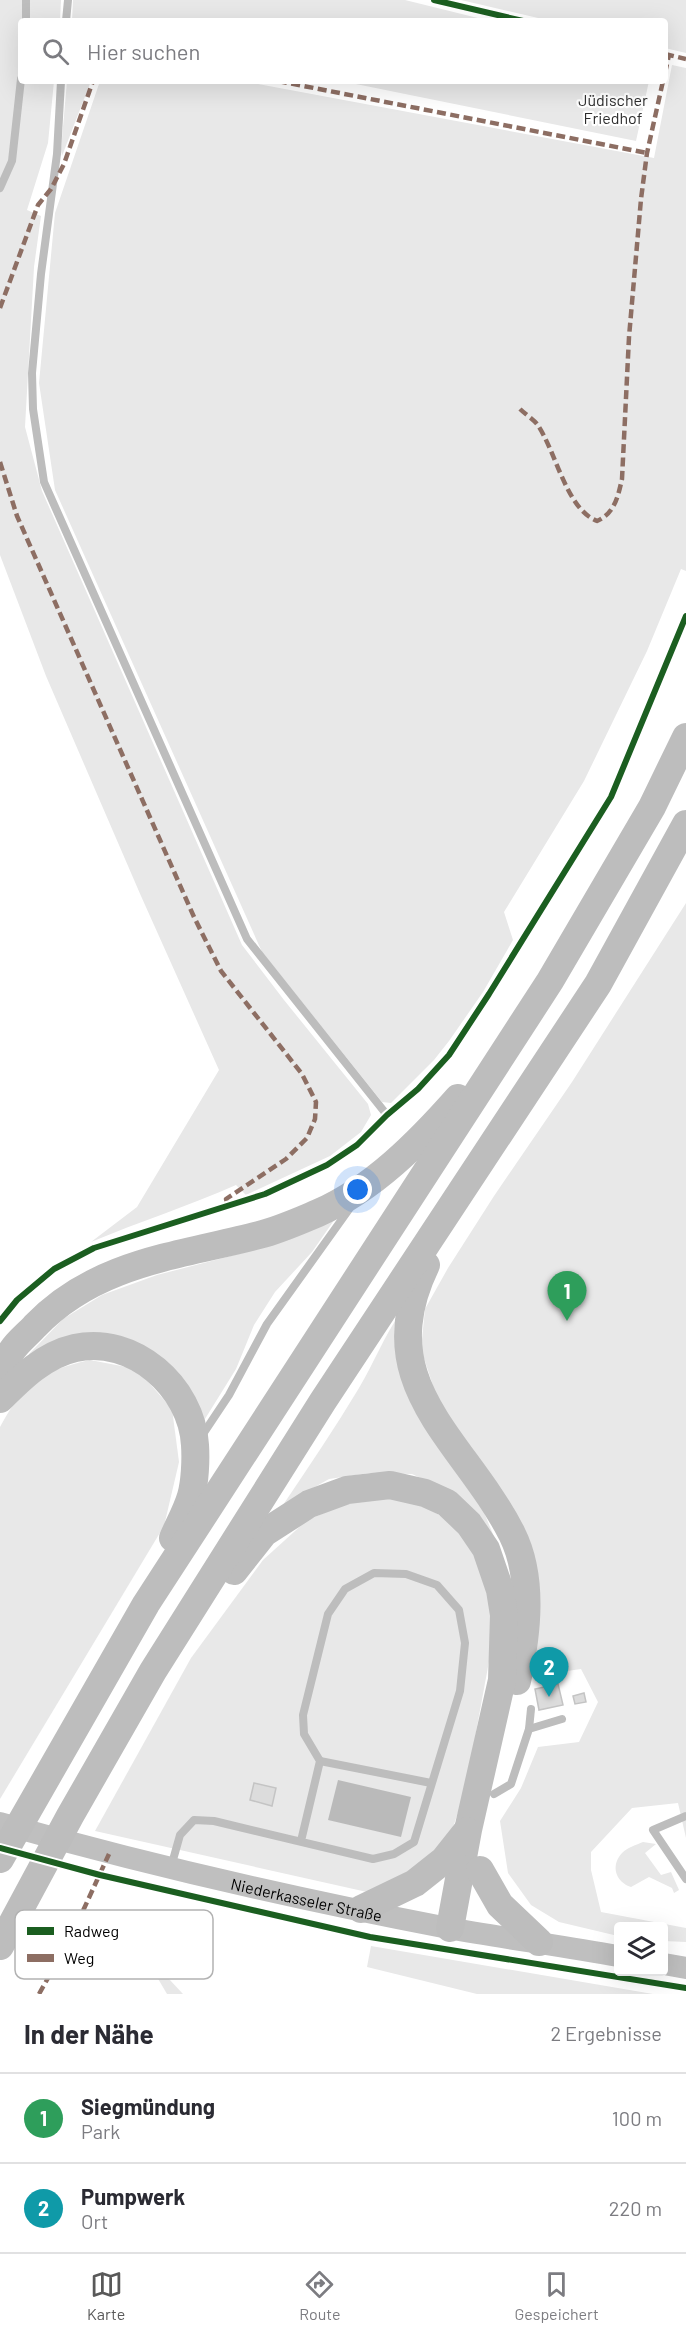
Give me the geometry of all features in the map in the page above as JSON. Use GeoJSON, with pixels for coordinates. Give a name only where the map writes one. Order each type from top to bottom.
{"type":"FeatureCollection","features":[{"type":"Feature","properties":{"kind":"highway"},"geometry":{"type":"LineString","coordinates":[[0,1859],[146,1604],[550,981],[652,807],[686,737]]}},
{"type":"Feature","properties":{"kind":"highway"},"geometry":{"type":"LineString","coordinates":[[19,1910],[153,1671],[323,1401],[598,984],[686,824]]}},
{"type":"Feature","properties":{"kind":"highway"},"geometry":{"type":"LineString","coordinates":[[0,1377],[12,1350],[52,1308],[97,1279],[136,1264],[262,1235],[320,1212],[348,1197],[432,1127],[465,1090],[550,981]]}},
{"type":"Feature","properties":{"kind":"highway"},"geometry":{"type":"LineString","coordinates":[[459,1929],[480,1870],[520,1668],[527,1620],[524,1568],[512,1534],[474,1474],[431,1415],[417,1384],[410,1361],[408,1321],[415,1288],[465,1185]]}},
{"type":"Feature","properties":{"kind":"highway"},"geometry":{"type":"LineString","coordinates":[[0,1399],[27,1372],[53,1356],[75,1348],[95,1346],[118,1348],[169,1380],[190,1418],[195,1445],[191,1495],[146,1604]]}},
{"type":"Feature","properties":{"kind":"highway"},"geometry":{"type":"LineString","coordinates":[[153,1671],[264,1533],[309,1504],[347,1490],[390,1485],[425,1493],[447,1503],[469,1524],[486,1549],[500,1590],[504,1616],[502,1680],[468,1830],[459,1929]]}},
{"type":"Feature","properties":{"kind":"highway"},"geometry":{"type":"LineString","coordinates":[[361,1909],[415,1883],[444,1860],[468,1830]]}},
{"type":"Feature","properties":{"kind":"highway"},"geometry":{"type":"LineString","coordinates":[[480,1870],[500,1905],[539,1942]]}},
{"type":"Feature","properties":{"kind":"highway"},"geometry":{"type":"LineString","coordinates":[[0,1946],[15,1917]]}},
{"type":"Feature","properties":{"kind":"main road","name":"Niederkasseler Straße"},"geometry":{"type":"LineString","coordinates":[[0,1823],[109,1854],[170,1868],[459,1929],[614,1955]]}},
{"type":"Feature","properties":{"kind":"main road"},"geometry":{"type":"LineString","coordinates":[[668,1965],[686,1968]]}},
{"type":"Feature","properties":{"kind":"lane"},"geometry":{"type":"LineString","coordinates":[[26,0],[26,18]]}},
{"type":"Feature","properties":{"kind":"lane"},"geometry":{"type":"LineString","coordinates":[[66,18],[68,0]]}},
{"type":"Feature","properties":{"kind":"lane"},"geometry":{"type":"LineString","coordinates":[[0,188],[12,161],[20,84]]}},
{"type":"Feature","properties":{"kind":"lane"},"geometry":{"type":"LineString","coordinates":[[61,84],[57,154],[40,274],[32,373],[33,409],[44,482],[247,939],[387,1115]]}},
{"type":"Feature","properties":{"kind":"lane"},"geometry":{"type":"LineString","coordinates":[[195,1445],[229,1395],[267,1324],[368,1182]]}},
{"type":"Feature","properties":{"kind":"lane"},"geometry":{"type":"LineString","coordinates":[[170,1868],[180,1835],[194,1820],[214,1821],[373,1859],[394,1854],[414,1842],[460,1691],[465,1643],[459,1610],[437,1585],[406,1574],[374,1573],[345,1589],[328,1614],[303,1715],[304,1734],[320,1761],[301,1841]]}},
{"type":"Feature","properties":{"kind":"lane"},"geometry":{"type":"LineString","coordinates":[[494,1794],[511,1784],[529,1729],[531,1709]]}},
{"type":"Feature","properties":{"kind":"lane"},"geometry":{"type":"LineString","coordinates":[[529,1729],[562,1719]]}},
{"type":"Feature","properties":{"kind":"lane"},"geometry":{"type":"LineString","coordinates":[[320,1761],[431,1783]]}},
{"type":"Feature","properties":{"kind":"lane"},"geometry":{"type":"LineString","coordinates":[[686,1816],[653,1830],[686,1879]]}},
{"type":"Feature","properties":{"kind":"green space"},"geometry":{"type":"Polygon","coordinates":[[[0,0],[61,0],[60,18],[18,18],[18,84],[54,84],[48,143],[27,210],[41,216],[34,267],[25,427],[42,491],[242,945],[368,1104],[371,1115],[361,1132],[330,1156],[246,1195],[236,1185],[91,1242],[137,1207],[219,1070],[46,676],[0,555],[0,0]]]}},
{"type":"Feature","properties":{"kind":"green space"},"geometry":{"type":"Polygon","coordinates":[[[73,0],[405,0],[478,18],[72,18],[73,0]]]}},
{"type":"Feature","properties":{"kind":"green space"},"geometry":{"type":"Polygon","coordinates":[[[461,0],[686,0],[686,53],[668,49],[668,18],[538,18],[461,0]]]}},
{"type":"Feature","properties":{"kind":"green space"},"geometry":{"type":"Polygon","coordinates":[[[672,65],[686,68],[686,571],[681,569],[647,651],[584,781],[504,912],[513,940],[483,992],[434,1060],[391,1103],[382,1102],[262,952],[55,490],[39,383],[55,213],[99,84],[258,84],[654,158],[672,65]]]}},
{"type":"Feature","properties":{"kind":"green space"},"geometry":{"type":"Polygon","coordinates":[[[67,84],[90,84],[62,156],[67,84]]]}},
{"type":"Feature","properties":{"kind":"green space","name":"Jüdischer Friedhof"},"geometry":{"type":"Polygon","coordinates":[[[356,84],[648,84],[636,141],[356,84]]]}},
{"type":"Feature","properties":{"kind":"green space"},"geometry":{"type":"Polygon","coordinates":[[[686,903],[686,1838],[678,1803],[632,1808],[591,1852],[591,1870],[601,1912],[654,1922],[614,1922],[614,1935],[559,1922],[531,1905],[508,1873],[500,1821],[521,1788],[538,1747],[579,1742],[598,1702],[581,1669],[525,1677],[533,1588],[435,1392],[421,1349],[425,1309],[448,1268],[572,1082],[686,903]]]}},
{"type":"Feature","properties":{"kind":"green space"},"geometry":{"type":"Polygon","coordinates":[[[337,1216],[312,1252],[275,1292],[254,1325],[236,1369],[200,1427],[147,1354],[32,1356],[29,1354],[63,1319],[102,1295],[157,1275],[266,1247],[337,1216]]]}},
{"type":"Feature","properties":{"kind":"green space"},"geometry":{"type":"Polygon","coordinates":[[[401,1312],[495,1539],[440,1487],[412,1474],[369,1473],[329,1479],[283,1505],[350,1403],[401,1312]]]}},
{"type":"Feature","properties":{"kind":"green space"},"geometry":{"type":"Polygon","coordinates":[[[90,1360],[137,1369],[172,1409],[179,1462],[164,1526],[0,1799],[0,1427],[17,1399],[36,1381],[46,1374],[90,1360]]]}},
{"type":"Feature","properties":{"kind":"green space"},"geometry":{"type":"Polygon","coordinates":[[[379,1495],[427,1507],[451,1523],[468,1540],[495,1605],[492,1645],[465,1792],[449,1839],[431,1860],[367,1892],[95,1831],[191,1658],[263,1560],[306,1521],[342,1505],[379,1495]]]}},
{"type":"Feature","properties":{"kind":"green space"},"geometry":{"type":"Polygon","coordinates":[[[643,1842],[656,1844],[645,1853],[661,1875],[671,1872],[679,1890],[674,1893],[672,1888],[649,1877],[631,1887],[618,1877],[616,1863],[618,1858],[627,1849],[643,1842]]]}},
{"type":"Feature","properties":{"kind":"green space"},"geometry":{"type":"Polygon","coordinates":[[[668,1925],[686,1928],[686,1942],[668,1941],[668,1925]]]}},
{"type":"Feature","properties":{"kind":"green space"},"geometry":{"type":"Polygon","coordinates":[[[371,1946],[653,1994],[477,1994],[367,1967],[371,1946]]]}},
{"type":"Feature","properties":{"kind":"green space"},"geometry":{"type":"Polygon","coordinates":[[[158,1979],[169,1979],[183,1994],[167,1994],[158,1979]]]}},
{"type":"Feature","properties":{"kind":"shaded area"},"geometry":{"type":"Polygon","coordinates":[[[338,1780],[411,1797],[401,1837],[328,1820],[338,1780]]]}},
{"type":"Feature","properties":{"kind":"building"},"geometry":{"type":"Polygon","coordinates":[[[558,1684],[563,1705],[539,1710],[535,1689],[558,1684]]]}},
{"type":"Feature","properties":{"kind":"building"},"geometry":{"type":"Polygon","coordinates":[[[584,1693],[586,1702],[575,1704],[573,1696],[584,1693]]]}},
{"type":"Feature","properties":{"kind":"building"},"geometry":{"type":"Polygon","coordinates":[[[254,1783],[276,1788],[272,1806],[250,1800],[254,1783]]]}},
{"type":"Feature","properties":{"kind":"marked path"},"geometry":{"type":"LineString","coordinates":[[668,55],[686,59]]}},
{"type":"Feature","properties":{"kind":"marked path"},"geometry":{"type":"LineString","coordinates":[[668,60],[669,55]]}},
{"type":"Feature","properties":{"kind":"marked path"},"geometry":{"type":"LineString","coordinates":[[0,308],[38,205],[51,189],[64,164],[92,84]]}},
{"type":"Feature","properties":{"kind":"marked path"},"geometry":{"type":"LineString","coordinates":[[293,84],[647,153]]}},
{"type":"Feature","properties":{"kind":"marked path"},"geometry":{"type":"LineString","coordinates":[[520,409],[537,424],[544,435],[562,478],[577,505],[597,521],[603,518],[615,503],[622,479],[629,337],[641,199],[647,153],[662,84]]}},
{"type":"Feature","properties":{"kind":"marked path"},"geometry":{"type":"LineString","coordinates":[[0,462],[17,516],[194,917],[221,971],[302,1074],[316,1102],[315,1119],[307,1138],[286,1159],[226,1199],[228,1206]]}},
{"type":"Feature","properties":{"kind":"marked path"},"geometry":{"type":"LineString","coordinates":[[83,1910],[109,1854]]}},
{"type":"Feature","properties":{"kind":"marked path"},"geometry":{"type":"LineString","coordinates":[[39,1994],[47,1979]]}},
{"type":"Feature","properties":{"kind":"cycle path"},"geometry":{"type":"LineString","coordinates":[[434,0],[510,18]]}},
{"type":"Feature","properties":{"kind":"cycle path"},"geometry":{"type":"LineString","coordinates":[[0,1321],[17,1300],[54,1269],[94,1248],[265,1194],[327,1165],[357,1145],[387,1115],[418,1089],[449,1055],[611,797],[686,616]]}},
{"type":"Feature","properties":{"kind":"cycle path"},"geometry":{"type":"LineString","coordinates":[[0,1848],[100,1875],[370,1937],[686,1988]]}},
{"type":"Feature","properties":{"kind":"place","name":"Siegmündung"},"geometry":{"type":"Point","coordinates":[567,1321]}},
{"type":"Feature","properties":{"kind":"place","name":"Pumpwerk"},"geometry":{"type":"Point","coordinates":[549,1697]}}]}
